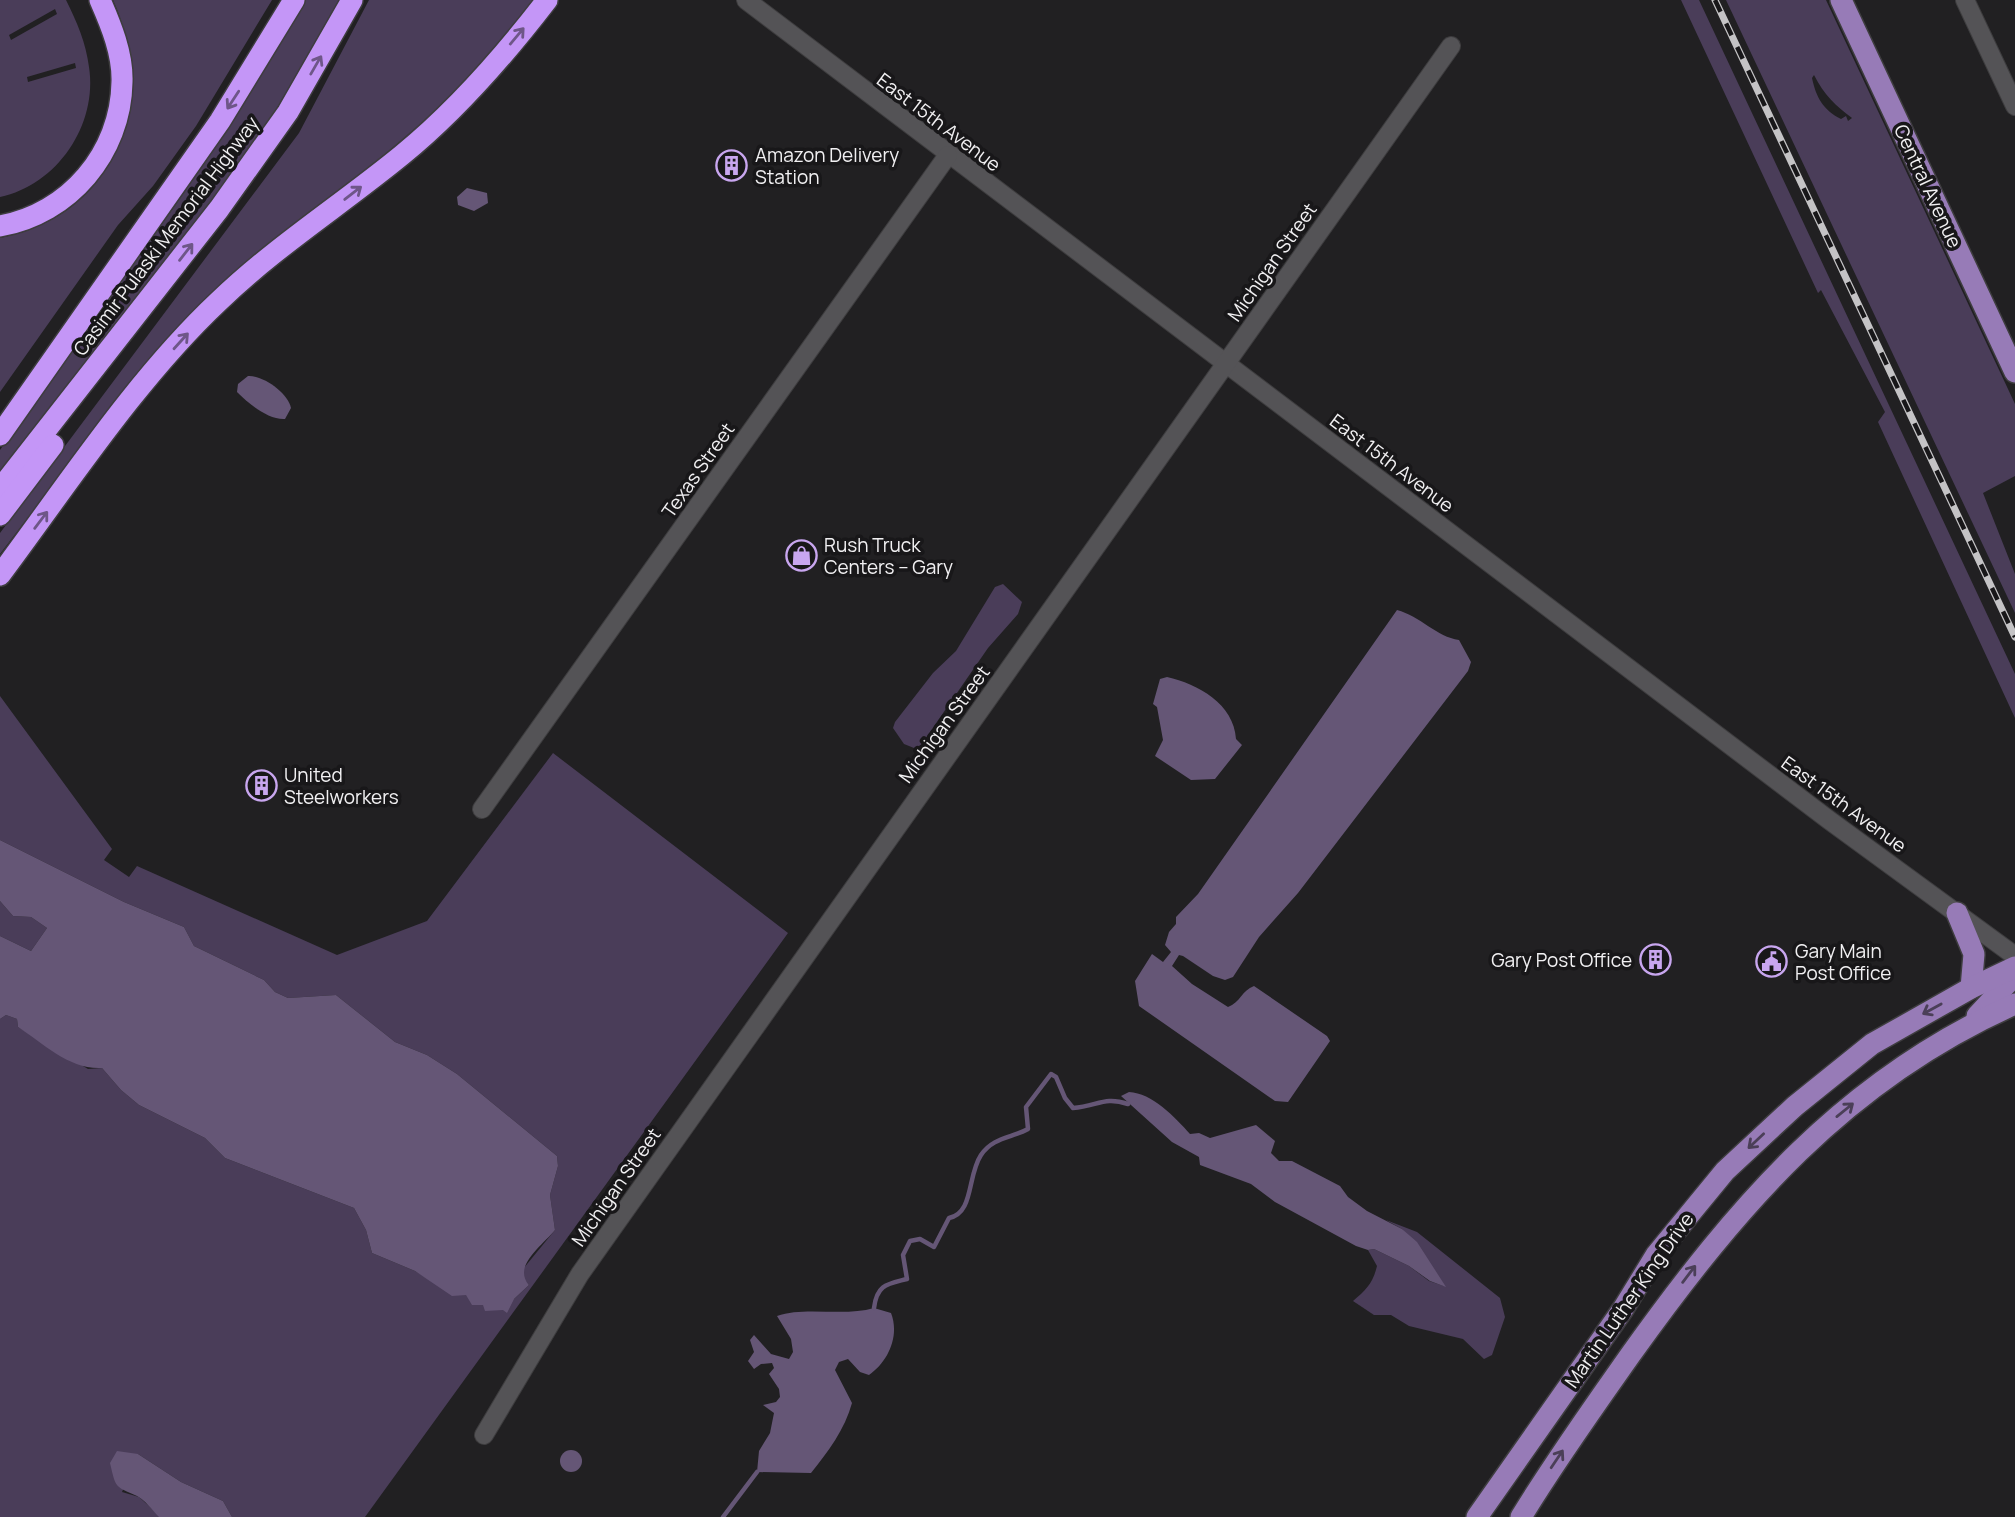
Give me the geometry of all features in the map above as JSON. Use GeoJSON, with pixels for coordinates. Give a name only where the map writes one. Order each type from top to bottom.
{"type":"FeatureCollection","features":[{"type":"Feature","properties":{"kind":"highway"},"geometry":{"type":"LineString","coordinates":[[0,213],[25,206],[65,180],[97,136],[109,80],[94,21],[83,0]]}},
{"type":"Feature","properties":{"kind":"highway"},"geometry":{"type":"LineString","coordinates":[[0,226],[33,217],[77,189],[109,143],[118,114],[122,82],[119,51],[100,0]]}},
{"type":"Feature","properties":{"kind":"highway","name":"Casimir Pulaski Memorial Highway"},"geometry":{"type":"LineString","coordinates":[[0,435],[220,121],[293,0]]}},
{"type":"Feature","properties":{"kind":"highway","name":"Casimir Pulaski Memorial Highway"},"geometry":{"type":"LineString","coordinates":[[0,489],[144,306],[289,112],[352,0]]}},
{"type":"Feature","properties":{"kind":"highway"},"geometry":{"type":"LineString","coordinates":[[0,575],[144,385],[189,331],[258,265],[394,162],[437,123],[491,68],[547,0]]}},
{"type":"Feature","properties":{"kind":"highway"},"geometry":{"type":"LineString","coordinates":[[0,515],[106,373],[144,306]]}},
{"type":"Feature","properties":{"kind":"highway"},"geometry":{"type":"LineString","coordinates":[[0,415],[38,382]]}},
{"type":"Feature","properties":{"kind":"main road","name":"Central Avenue"},"geometry":{"type":"LineString","coordinates":[[1841,0],[2015,372]]}},
{"type":"Feature","properties":{"kind":"main road"},"geometry":{"type":"LineString","coordinates":[[1956,913],[1975,954],[1971,988]]}},
{"type":"Feature","properties":{"kind":"main road","name":"Martin Luther King Drive"},"geometry":{"type":"LineString","coordinates":[[1477,1517],[1623,1309],[1656,1255],[1725,1171],[1844,1064],[1895,1030],[2015,967]]}},
{"type":"Feature","properties":{"kind":"main road"},"geometry":{"type":"LineString","coordinates":[[1951,1038],[1989,1006],[2015,975]]}},
{"type":"Feature","properties":{"kind":"main road","name":"Martin Luther King Drive"},"geometry":{"type":"LineString","coordinates":[[1521,1517],[1556,1461],[1686,1278],[1746,1204],[1784,1164],[1846,1109],[1951,1038],[2015,1004]]}},
{"type":"Feature","properties":{"kind":"street","name":"East 15th Avenue"},"geometry":{"type":"LineString","coordinates":[[746,0],[1829,820],[2015,956]]}},
{"type":"Feature","properties":{"kind":"street"},"geometry":{"type":"LineString","coordinates":[[1965,0],[2015,106]]}},
{"type":"Feature","properties":{"kind":"street","name":"Michigan Street"},"geometry":{"type":"LineString","coordinates":[[484,1435],[580,1274],[1451,46]]}},
{"type":"Feature","properties":{"kind":"street","name":"Texas Street"},"geometry":{"type":"LineString","coordinates":[[482,809],[948,155]]}},
{"type":"Feature","properties":{"kind":"shaded area"},"geometry":{"type":"Polygon","coordinates":[[[0,0],[66,0],[88,58],[90,89],[87,110],[80,130],[56,166],[21,190],[0,197],[0,0]],[[55,9],[9,35],[11,40],[57,14],[55,9]],[[75,63],[27,77],[28,82],[76,68],[75,63]]]}},
{"type":"Feature","properties":{"kind":"shaded area"},"geometry":{"type":"Polygon","coordinates":[[[113,0],[272,0],[196,126],[153,186],[118,225],[0,392],[0,238],[40,226],[73,206],[98,180],[117,149],[128,114],[131,77],[126,39],[113,0]]]}},
{"type":"Feature","properties":{"kind":"shaded area"},"geometry":{"type":"Polygon","coordinates":[[[304,0],[340,0],[270,120],[223,189],[0,471],[0,450],[235,117],[304,0]]]}},
{"type":"Feature","properties":{"kind":"shaded area"},"geometry":{"type":"Polygon","coordinates":[[[369,0],[534,0],[469,77],[426,119],[356,179],[71,461],[0,554],[0,533],[299,133],[369,0]]]}},
{"type":"Feature","properties":{"kind":"shaded area"},"geometry":{"type":"Polygon","coordinates":[[[1681,0],[1699,0],[2015,674],[2015,718],[1878,422],[1885,412],[1821,290],[1818,293],[1681,0]]]}},
{"type":"Feature","properties":{"kind":"shaded area"},"geometry":{"type":"Polygon","coordinates":[[[1726,0],[1826,0],[2015,404],[2015,476],[1983,493],[2015,574],[2015,613],[1726,0]],[[1814,75],[1812,78],[1816,91],[1825,107],[1841,119],[1846,116],[1848,121],[1852,118],[1831,100],[1814,75]]]}},
{"type":"Feature","properties":{"kind":"shaded area"},"geometry":{"type":"Polygon","coordinates":[[[467,188],[487,193],[488,203],[474,211],[458,205],[457,197],[467,188]]]}},
{"type":"Feature","properties":{"kind":"shaded area"},"geometry":{"type":"Polygon","coordinates":[[[248,376],[261,378],[280,391],[291,408],[285,419],[266,414],[237,392],[238,384],[248,376]]]}},
{"type":"Feature","properties":{"kind":"shaded area"},"geometry":{"type":"Polygon","coordinates":[[[1003,584],[1022,602],[1018,614],[988,648],[921,745],[914,748],[904,744],[893,728],[895,722],[933,673],[956,651],[995,587],[1003,584]]]}},
{"type":"Feature","properties":{"kind":"shaded area"},"geometry":{"type":"Polygon","coordinates":[[[1397,610],[1443,635],[1459,640],[1471,662],[1468,671],[1298,893],[1259,937],[1233,977],[1225,980],[1213,976],[1179,955],[1172,966],[1192,984],[1228,1007],[1254,986],[1327,1036],[1330,1041],[1288,1102],[1275,1101],[1139,1006],[1135,981],[1152,954],[1163,962],[1171,952],[1165,945],[1169,932],[1176,924],[1176,917],[1198,894],[1397,610]]]}},
{"type":"Feature","properties":{"kind":"shaded area"},"geometry":{"type":"Polygon","coordinates":[[[1167,677],[1202,690],[1229,716],[1236,739],[1242,745],[1215,779],[1191,780],[1155,756],[1163,740],[1157,707],[1153,704],[1160,679],[1167,677]]]}},
{"type":"Feature","properties":{"kind":"shaded area"},"geometry":{"type":"Polygon","coordinates":[[[0,696],[112,849],[104,860],[129,877],[137,866],[337,955],[427,921],[553,753],[788,933],[365,1517],[232,1517],[223,1501],[181,1482],[138,1454],[122,1492],[139,1497],[161,1517],[0,1517],[0,1019],[6,1015],[17,1019],[18,1027],[88,1069],[102,1068],[121,1090],[139,1105],[205,1138],[225,1158],[354,1208],[366,1230],[372,1253],[415,1271],[447,1290],[466,1295],[514,1299],[529,1285],[524,1279],[523,1269],[555,1230],[550,1195],[558,1166],[557,1156],[457,1074],[427,1055],[395,1042],[336,995],[288,998],[275,992],[264,980],[194,946],[184,927],[124,902],[0,840],[0,696]]]}},
{"type":"Feature","properties":{"kind":"shaded area"},"geometry":{"type":"Polygon","coordinates":[[[0,840],[124,902],[184,927],[194,946],[264,980],[275,992],[288,998],[336,995],[395,1042],[427,1055],[457,1074],[557,1156],[558,1166],[550,1195],[555,1230],[531,1256],[524,1270],[529,1285],[514,1299],[507,1313],[503,1310],[485,1311],[483,1305],[472,1305],[466,1295],[452,1296],[415,1271],[372,1253],[366,1230],[354,1208],[225,1158],[205,1138],[139,1105],[121,1090],[102,1068],[90,1068],[68,1060],[18,1027],[17,1019],[6,1015],[0,1019],[0,936],[31,951],[47,928],[31,917],[13,916],[0,901],[0,840]]]}},
{"type":"Feature","properties":{"kind":"shaded area"},"geometry":{"type":"Polygon","coordinates":[[[0,901],[13,916],[31,917],[47,928],[31,951],[0,936],[0,901]]]}},
{"type":"Feature","properties":{"kind":"shaded area"},"geometry":{"type":"Polygon","coordinates":[[[1129,1092],[1138,1093],[1154,1101],[1190,1134],[1199,1133],[1210,1138],[1256,1125],[1275,1141],[1271,1153],[1279,1161],[1292,1161],[1340,1186],[1348,1197],[1367,1211],[1402,1229],[1417,1242],[1446,1287],[1430,1281],[1409,1266],[1374,1249],[1356,1246],[1275,1202],[1251,1184],[1200,1165],[1199,1157],[1172,1142],[1121,1096],[1129,1092]]]}},
{"type":"Feature","properties":{"kind":"shaded area"},"geometry":{"type":"Polygon","coordinates":[[[1386,1220],[1417,1232],[1500,1298],[1505,1317],[1492,1355],[1484,1359],[1463,1339],[1409,1326],[1391,1315],[1374,1315],[1353,1301],[1371,1282],[1377,1266],[1368,1250],[1374,1249],[1409,1266],[1429,1281],[1444,1286],[1402,1229],[1386,1220]]]}},
{"type":"Feature","properties":{"kind":"shaded area"},"geometry":{"type":"Polygon","coordinates":[[[874,1308],[891,1313],[893,1339],[887,1356],[869,1375],[860,1372],[848,1359],[839,1362],[835,1370],[852,1403],[830,1448],[811,1473],[757,1472],[759,1451],[770,1433],[774,1413],[763,1405],[776,1402],[780,1397],[779,1389],[769,1374],[774,1368],[772,1363],[761,1364],[754,1369],[748,1361],[754,1352],[750,1340],[754,1335],[771,1354],[789,1359],[793,1352],[791,1339],[777,1316],[874,1308]]]}},
{"type":"Feature","properties":{"kind":"shaded area"},"geometry":{"type":"Polygon","coordinates":[[[571,1450],[579,1453],[582,1461],[579,1469],[571,1472],[563,1469],[560,1461],[563,1453],[571,1450]]]}},
{"type":"Feature","properties":{"kind":"shaded area"},"geometry":{"type":"Polygon","coordinates":[[[117,1451],[138,1454],[181,1482],[223,1501],[232,1517],[159,1517],[143,1500],[120,1488],[115,1482],[110,1463],[117,1451]]]}},
{"type":"Feature","properties":{"kind":"waterway"},"geometry":{"type":"LineString","coordinates":[[874,1308],[878,1294],[884,1286],[907,1279],[903,1255],[910,1241],[920,1239],[934,1247],[949,1218],[963,1209],[977,1164],[986,1149],[997,1141],[1028,1129],[1026,1107],[1051,1074],[1056,1077],[1065,1098],[1073,1108],[1107,1101],[1128,1104]]}},
{"type":"Feature","properties":{"kind":"waterway"},"geometry":{"type":"LineString","coordinates":[[723,1517],[757,1472]]}},
{"type":"Feature","properties":{"kind":"railway"},"geometry":{"type":"LineString","coordinates":[[1715,0],[2015,637]]}},
{"type":"Feature","properties":{"kind":"place","name":"Amazon Delivery Station"},"geometry":{"type":"Point","coordinates":[732,166]}},
{"type":"Feature","properties":{"kind":"place","name":"Rush Truck Centers – Gary"},"geometry":{"type":"Point","coordinates":[801,556]}},
{"type":"Feature","properties":{"kind":"place","name":"United Steelworkers"},"geometry":{"type":"Point","coordinates":[261,786]}},
{"type":"Feature","properties":{"kind":"place","name":"Gary Post Office"},"geometry":{"type":"Point","coordinates":[1655,960]}},
{"type":"Feature","properties":{"kind":"place","name":"Gary Main Post Office"},"geometry":{"type":"Point","coordinates":[1772,962]}}]}
